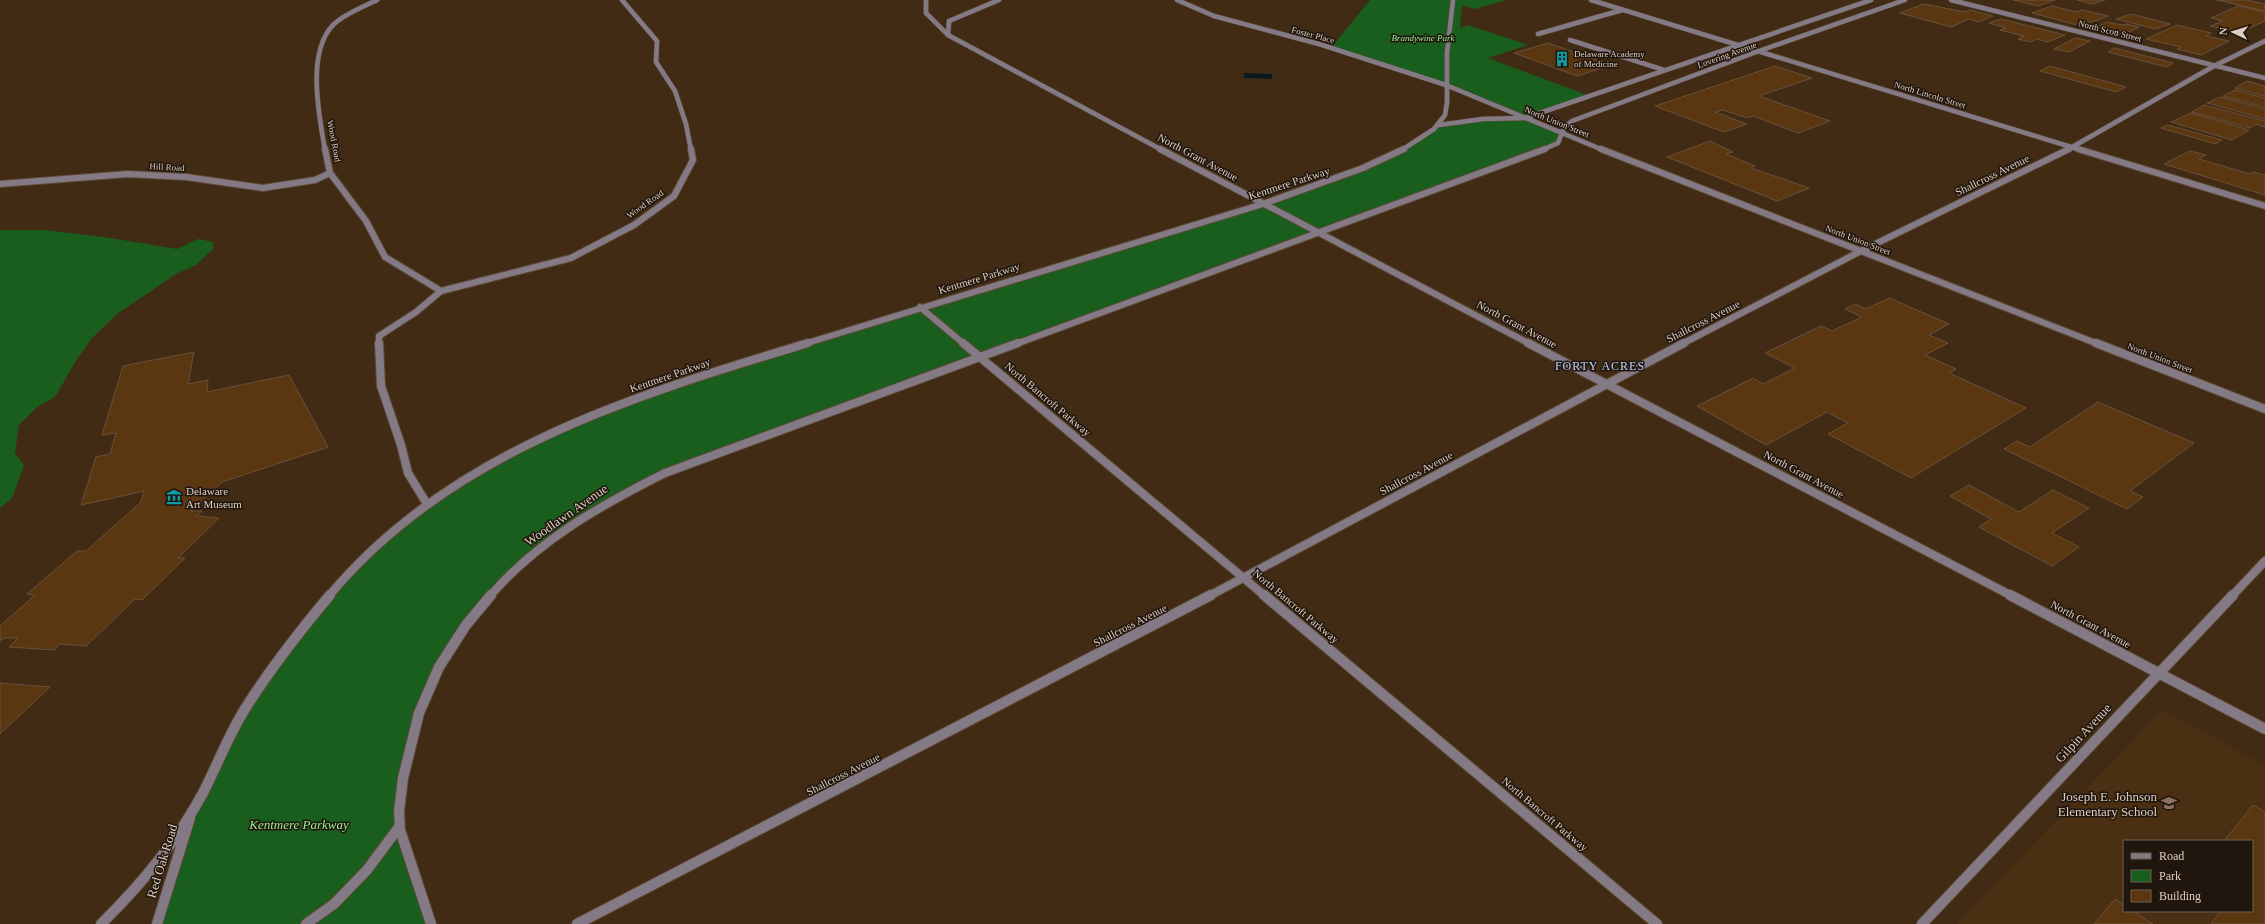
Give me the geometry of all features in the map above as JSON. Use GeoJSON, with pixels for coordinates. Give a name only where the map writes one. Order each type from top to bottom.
{"type":"FeatureCollection","features":[{"type":"Feature","properties":{"kind":"street","name":"Wood Road"},"geometry":{"type":"LineString","coordinates":[[377,0],[338,20],[324,36],[317,61],[318,112],[330,173],[366,221],[385,257],[440,291]]}},
{"type":"Feature","properties":{"kind":"street","name":"Wood Road"},"geometry":{"type":"LineString","coordinates":[[427,504],[408,473],[401,445],[381,386],[379,336],[416,312],[440,291],[571,258],[634,225],[674,196],[693,160],[686,124],[675,91],[656,62],[657,41],[622,0]]}},
{"type":"Feature","properties":{"kind":"street","name":"North Grant Avenue"},"geometry":{"type":"LineString","coordinates":[[926,0],[926,13],[948,35],[1263,204],[2160,672],[2265,729]]}},
{"type":"Feature","properties":{"kind":"street"},"geometry":{"type":"LineString","coordinates":[[948,35],[949,21],[999,0]]}},
{"type":"Feature","properties":{"kind":"street","name":"Foster Place"},"geometry":{"type":"LineString","coordinates":[[1177,0],[1214,16],[1318,44],[1446,85]]}},
{"type":"Feature","properties":{"kind":"street"},"geometry":{"type":"LineString","coordinates":[[1439,125],[1446,114],[1447,107],[1446,85],[1453,0]]}},
{"type":"Feature","properties":{"kind":"street","name":"North Lincoln Street"},"geometry":{"type":"LineString","coordinates":[[1591,0],[2265,206]]}},
{"type":"Feature","properties":{"kind":"street","name":"Lovering Avenue"},"geometry":{"type":"LineString","coordinates":[[1525,118],[1871,0]]}},
{"type":"Feature","properties":{"kind":"street","name":"Lovering Avenue"},"geometry":{"type":"LineString","coordinates":[[1563,134],[1564,128],[1572,121],[1759,51],[1905,0]]}},
{"type":"Feature","properties":{"kind":"street","name":"North Scott Street"},"geometry":{"type":"LineString","coordinates":[[1951,0],[2265,78]]}},
{"type":"Feature","properties":{"kind":"street"},"geometry":{"type":"LineString","coordinates":[[1538,34],[1623,10]]}},
{"type":"Feature","properties":{"kind":"street"},"geometry":{"type":"LineString","coordinates":[[1570,40],[1664,70]]}},
{"type":"Feature","properties":{"kind":"street","name":"Shallcross Avenue"},"geometry":{"type":"LineString","coordinates":[[577,924],[1244,578],[1607,384],[1861,251],[2072,147],[2214,66],[2265,41]]}},
{"type":"Feature","properties":{"kind":"street","name":"North Union Street"},"geometry":{"type":"LineString","coordinates":[[1446,85],[1563,134],[2265,409]]}},
{"type":"Feature","properties":{"kind":"street","name":"Kentmere Parkway"},"geometry":{"type":"LineString","coordinates":[[101,924],[144,879],[195,806],[251,699],[322,603],[381,542],[427,504],[492,463],[580,420],[715,371],[920,307],[1263,204],[1333,180],[1384,159],[1410,145],[1439,125],[1471,120],[1525,118]]}},
{"type":"Feature","properties":{"kind":"street"},"geometry":{"type":"LineString","coordinates":[[980,357],[1552,146],[1558,143],[1563,134]]}},
{"type":"Feature","properties":{"kind":"street","name":"Hill Road"},"geometry":{"type":"LineString","coordinates":[[0,184],[128,174],[186,177],[263,188],[315,180],[330,173]]}},
{"type":"Feature","properties":{"kind":"street","name":"North Bancroft Parkway"},"geometry":{"type":"LineString","coordinates":[[920,307],[1657,924]]}},
{"type":"Feature","properties":{"kind":"street","name":"Woodlawn Avenue"},"geometry":{"type":"LineString","coordinates":[[431,924],[399,827],[401,790],[410,737],[422,701],[457,637],[483,601],[516,569],[550,540],[628,490],[665,474],[980,357]]}},
{"type":"Feature","properties":{"kind":"street","name":"Gilpin Avenue"},"geometry":{"type":"LineString","coordinates":[[1922,924],[2265,561]]}},
{"type":"Feature","properties":{"kind":"street","name":"Red Oak Road"},"geometry":{"type":"LineString","coordinates":[[157,924],[179,848],[195,806]]}},
{"type":"Feature","properties":{"kind":"street"},"geometry":{"type":"LineString","coordinates":[[306,924],[334,904],[367,870],[399,827]]}},
{"type":"Feature","properties":{"kind":"shaded area"},"geometry":{"type":"Polygon","coordinates":[[[1244,73],[1272,74],[1272,79],[1244,78],[1244,73]]]}},
{"type":"Feature","properties":{"kind":"shaded area","name":"Joseph E. Johnson Elementary School"},"geometry":{"type":"Polygon","coordinates":[[[2162,710],[2265,765],[2265,924],[1957,924],[2162,710]]]}},
{"type":"Feature","properties":{"kind":"green space","name":"Kentmere Parkway"},"geometry":{"type":"Polygon","coordinates":[[[1370,0],[1507,0],[1475,9],[1462,5],[1460,28],[1468,25],[1528,45],[1488,58],[1590,96],[1525,118],[1563,134],[1558,143],[665,473],[550,540],[483,601],[422,701],[399,827],[431,924],[157,924],[179,848],[251,699],[321,603],[381,542],[492,463],[640,397],[1263,204],[1384,159],[1439,125],[1465,120],[1524,118],[1446,85],[1331,48],[1370,0]]]}},
{"type":"Feature","properties":{"kind":"green space"},"geometry":{"type":"Polygon","coordinates":[[[0,230],[43,230],[104,237],[177,249],[198,239],[213,242],[213,249],[196,265],[176,274],[117,314],[92,338],[77,359],[55,397],[37,407],[19,425],[15,453],[24,466],[12,498],[0,508],[0,230]]]}},
{"type":"Feature","properties":{"kind":"building"},"geometry":{"type":"Polygon","coordinates":[[[2013,0],[2055,0],[2038,6],[2013,0]]]}},
{"type":"Feature","properties":{"kind":"building"},"geometry":{"type":"Polygon","coordinates":[[[2077,0],[2105,0],[2093,4],[2077,0]]]}},
{"type":"Feature","properties":{"kind":"building"},"geometry":{"type":"Polygon","coordinates":[[[2217,0],[2246,0],[2265,4],[2265,11],[2217,0]]]}},
{"type":"Feature","properties":{"kind":"building"},"geometry":{"type":"Polygon","coordinates":[[[1924,4],[1965,12],[1970,10],[1993,16],[1979,22],[1969,19],[1951,27],[1900,13],[1924,4]]]}},
{"type":"Feature","properties":{"kind":"building"},"geometry":{"type":"Polygon","coordinates":[[[2052,6],[2076,12],[2082,10],[2108,16],[2081,26],[2032,13],[2052,6]]]}},
{"type":"Feature","properties":{"kind":"building"},"geometry":{"type":"Polygon","coordinates":[[[2238,6],[2265,12],[2265,21],[2239,33],[2210,26],[2223,21],[2211,18],[2238,6]]]}},
{"type":"Feature","properties":{"kind":"building"},"geometry":{"type":"Polygon","coordinates":[[[2131,14],[2170,24],[2155,29],[2116,19],[2131,14]]]}},
{"type":"Feature","properties":{"kind":"building"},"geometry":{"type":"Polygon","coordinates":[[[2001,19],[2065,35],[2048,42],[2037,39],[2030,42],[2018,39],[2024,36],[2000,30],[2006,28],[1989,23],[2001,19]]]}},
{"type":"Feature","properties":{"kind":"building"},"geometry":{"type":"Polygon","coordinates":[[[2107,22],[2139,27],[2122,35],[2093,29],[2107,22]]]}},
{"type":"Feature","properties":{"kind":"building"},"geometry":{"type":"Polygon","coordinates":[[[2177,25],[2211,33],[2206,36],[2229,41],[2201,55],[2177,49],[2181,47],[2146,39],[2177,25]]]}},
{"type":"Feature","properties":{"kind":"building"},"geometry":{"type":"Polygon","coordinates":[[[2075,38],[2090,41],[2069,52],[2054,49],[2075,38]]]}},
{"type":"Feature","properties":{"kind":"building","name":"Delaware Academy of Medicine"},"geometry":{"type":"Polygon","coordinates":[[[1548,43],[1612,65],[1577,76],[1514,53],[1548,43]]]}},
{"type":"Feature","properties":{"kind":"building"},"geometry":{"type":"Polygon","coordinates":[[[2115,48],[2173,63],[2166,67],[2108,52],[2115,48]]]}},
{"type":"Feature","properties":{"kind":"building"},"geometry":{"type":"Polygon","coordinates":[[[1775,66],[1812,78],[1759,96],[1830,121],[1798,133],[1753,116],[1747,118],[1723,110],[1715,112],[1747,124],[1724,132],[1655,106],[1775,66]]]}},
{"type":"Feature","properties":{"kind":"building"},"geometry":{"type":"Polygon","coordinates":[[[2050,66],[2126,87],[2116,92],[2040,71],[2050,66]]]}},
{"type":"Feature","properties":{"kind":"building"},"geometry":{"type":"Polygon","coordinates":[[[2247,81],[2265,86],[2265,96],[2235,88],[2247,81]]]}},
{"type":"Feature","properties":{"kind":"building"},"geometry":{"type":"Polygon","coordinates":[[[2235,90],[2265,98],[2265,107],[2223,96],[2235,90]]]}},
{"type":"Feature","properties":{"kind":"building"},"geometry":{"type":"Polygon","coordinates":[[[2220,97],[2265,109],[2265,119],[2207,103],[2220,97]]]}},
{"type":"Feature","properties":{"kind":"building"},"geometry":{"type":"Polygon","coordinates":[[[2204,105],[2265,121],[2265,127],[2256,124],[2250,128],[2192,112],[2204,105]]]}},
{"type":"Feature","properties":{"kind":"building"},"geometry":{"type":"Polygon","coordinates":[[[2191,113],[2249,130],[2232,140],[2171,122],[2191,113]]]}},
{"type":"Feature","properties":{"kind":"building"},"geometry":{"type":"Polygon","coordinates":[[[2168,125],[2222,140],[2215,144],[2161,128],[2168,125]]]}},
{"type":"Feature","properties":{"kind":"building"},"geometry":{"type":"Polygon","coordinates":[[[1710,141],[1733,152],[1726,154],[1755,166],[1751,168],[1809,188],[1777,201],[1667,157],[1710,141]]]}},
{"type":"Feature","properties":{"kind":"building"},"geometry":{"type":"Polygon","coordinates":[[[2190,151],[2206,155],[2199,159],[2250,174],[2254,172],[2265,175],[2265,195],[2164,164],[2190,151]]]}},
{"type":"Feature","properties":{"kind":"building"},"geometry":{"type":"Polygon","coordinates":[[[1889,298],[1949,324],[1929,335],[1948,343],[1925,355],[1956,369],[1949,373],[2026,408],[1911,478],[1828,434],[1848,423],[1827,412],[1766,445],[1697,406],[1753,378],[1763,384],[1795,368],[1765,353],[1821,326],[1832,331],[1862,317],[1845,309],[1855,304],[1866,309],[1889,298]]]}},
{"type":"Feature","properties":{"kind":"building","name":"Delaware Art Museum"},"geometry":{"type":"Polygon","coordinates":[[[194,352],[188,384],[208,380],[207,392],[289,375],[328,447],[222,482],[191,511],[202,511],[196,516],[219,518],[178,558],[185,558],[142,600],[135,599],[86,646],[60,644],[54,650],[9,647],[18,638],[4,638],[0,641],[0,626],[35,595],[27,594],[77,551],[86,551],[141,502],[144,491],[81,505],[96,457],[110,454],[116,433],[102,435],[123,366],[194,352]]]}},
{"type":"Feature","properties":{"kind":"building"},"geometry":{"type":"Polygon","coordinates":[[[2098,402],[2194,443],[2130,491],[2143,497],[2127,509],[2004,449],[2017,441],[2030,447],[2098,402]]]}},
{"type":"Feature","properties":{"kind":"building"},"geometry":{"type":"Polygon","coordinates":[[[1969,485],[2019,512],[2053,490],[2089,508],[2052,533],[2079,547],[2052,566],[1979,527],[1991,519],[1950,496],[1969,485]]]}},
{"type":"Feature","properties":{"kind":"building"},"geometry":{"type":"Polygon","coordinates":[[[0,683],[50,687],[0,734],[0,683]]]}},
{"type":"Feature","properties":{"kind":"building"},"geometry":{"type":"Polygon","coordinates":[[[2253,805],[2265,812],[2265,924],[2211,924],[2220,912],[2253,912],[2253,840],[2225,840],[2253,805]]]}},
{"type":"Feature","properties":{"kind":"building"},"geometry":{"type":"Polygon","coordinates":[[[2115,899],[2123,904],[2123,912],[2135,912],[2153,924],[2094,924],[2115,899]]]}},
{"type":"Feature","properties":{"kind":"place","name":"Delaware Academy of Medicine"},"geometry":{"type":"Point","coordinates":[1562,59]}},
{"type":"Feature","properties":{"kind":"place","name":"Delaware Art Museum"},"geometry":{"type":"Point","coordinates":[174,497]}},
{"type":"Feature","properties":{"kind":"place","name":"Joseph E. Johnson Elementary School"},"geometry":{"type":"Point","coordinates":[2169,803]}},
{"type":"Feature","properties":{"kind":"district","name":"FORTY ACRES"},"geometry":{"type":"Point","coordinates":[1600,366]}},
{"type":"Feature","properties":{"kind":"park label","name":"Brandywine Park"},"geometry":{"type":"Point","coordinates":[1423,38]}}]}
